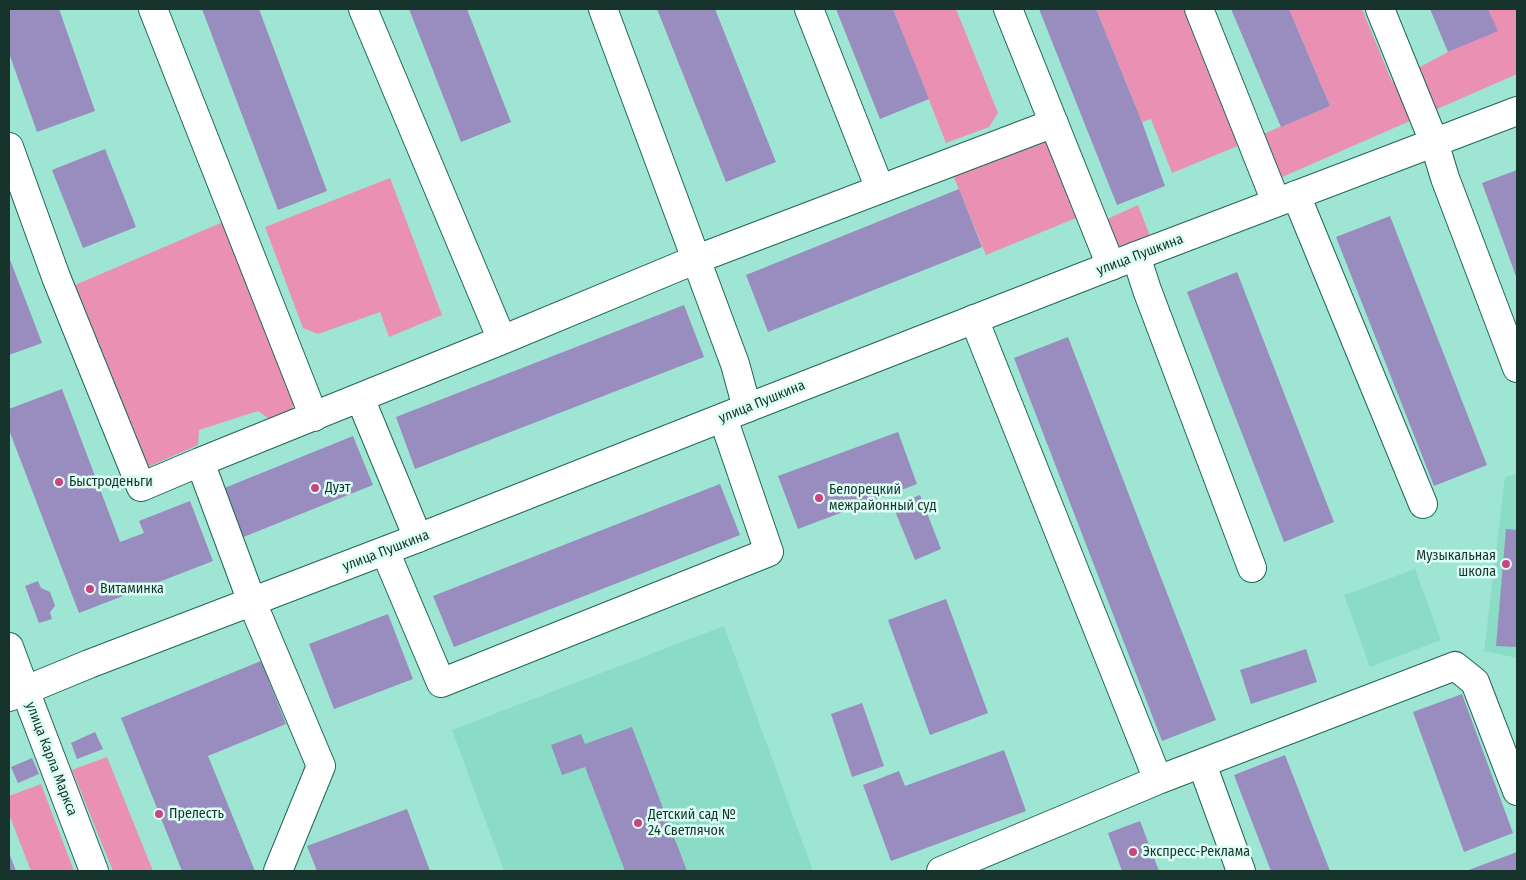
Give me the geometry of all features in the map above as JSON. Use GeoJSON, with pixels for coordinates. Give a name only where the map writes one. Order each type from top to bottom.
{"type":"FeatureCollection","features":[{"type":"Feature","properties":{"kind":"main road"},"geometry":{"type":"LineString","coordinates":[[153,9],[314,417]]}},
{"type":"Feature","properties":{"kind":"main road"},"geometry":{"type":"LineString","coordinates":[[363,9],[502,340]]}},
{"type":"Feature","properties":{"kind":"main road"},"geometry":{"type":"LineString","coordinates":[[386,551],[441,683],[770,552],[735,413],[735,364],[603,9]]}},
{"type":"Feature","properties":{"kind":"main road"},"geometry":{"type":"LineString","coordinates":[[809,9],[880,189]]}},
{"type":"Feature","properties":{"kind":"main road"},"geometry":{"type":"LineString","coordinates":[[1008,9],[1111,266]]}},
{"type":"Feature","properties":{"kind":"main road"},"geometry":{"type":"LineString","coordinates":[[1199,9],[1423,504]]}},
{"type":"Feature","properties":{"kind":"main road"},"geometry":{"type":"LineString","coordinates":[[1380,9],[1434,142],[1445,178],[1517,368]]}},
{"type":"Feature","properties":{"kind":"main road","name":"улица Пушкина"},"geometry":{"type":"LineString","coordinates":[[17,694],[89,664],[386,551],[1136,256],[1517,111]]}},
{"type":"Feature","properties":{"kind":"main road"},"geometry":{"type":"LineString","coordinates":[[9,147],[56,277],[141,487],[697,259],[1054,123]]}},
{"type":"Feature","properties":{"kind":"main road"},"geometry":{"type":"LineString","coordinates":[[1136,256],[1147,290],[1252,568]]}},
{"type":"Feature","properties":{"kind":"main road"},"geometry":{"type":"LineString","coordinates":[[974,319],[1158,780]]}},
{"type":"Feature","properties":{"kind":"main road"},"geometry":{"type":"LineString","coordinates":[[360,398],[418,538]]}},
{"type":"Feature","properties":{"kind":"main road"},"geometry":{"type":"LineString","coordinates":[[200,462],[252,602],[321,766],[278,871]]}},
{"type":"Feature","properties":{"kind":"main road","name":"улица Карла Маркса"},"geometry":{"type":"LineString","coordinates":[[9,647],[17,694],[94,871]]}},
{"type":"Feature","properties":{"kind":"main road"},"geometry":{"type":"LineString","coordinates":[[942,871],[1158,780],[1455,666],[1475,682],[1517,791]]}},
{"type":"Feature","properties":{"kind":"main road"},"geometry":{"type":"LineString","coordinates":[[1202,764],[1241,871]]}},
{"type":"Feature","properties":{"kind":"shaded area"},"geometry":{"type":"Polygon","coordinates":[[[893,9],[956,9],[998,113],[989,127],[946,143],[893,9]]]}},
{"type":"Feature","properties":{"kind":"shaded area"},"geometry":{"type":"Polygon","coordinates":[[[1096,9],[1185,9],[1240,145],[1172,173],[1151,119],[1142,122],[1096,9]]]}},
{"type":"Feature","properties":{"kind":"shaded area"},"geometry":{"type":"Polygon","coordinates":[[[1289,9],[1362,9],[1392,82],[1448,52],[1497,30],[1488,9],[1517,9],[1517,74],[1280,178],[1263,134],[1330,106],[1289,9]]]}},
{"type":"Feature","properties":{"kind":"shaded area"},"geometry":{"type":"Polygon","coordinates":[[[1044,137],[1076,218],[986,255],[953,175],[1044,137]]]}},
{"type":"Feature","properties":{"kind":"shaded area"},"geometry":{"type":"Polygon","coordinates":[[[390,178],[442,315],[389,337],[380,312],[318,334],[303,328],[265,227],[390,178]]]}},
{"type":"Feature","properties":{"kind":"shaded area"},"geometry":{"type":"Polygon","coordinates":[[[1138,205],[1150,236],[1116,250],[1105,220],[1138,205]]]}},
{"type":"Feature","properties":{"kind":"shaded area"},"geometry":{"type":"Polygon","coordinates":[[[223,222],[293,403],[292,414],[276,424],[258,411],[199,430],[198,445],[141,470],[68,288],[223,222]]]}},
{"type":"Feature","properties":{"kind":"shaded area","name":"Музыкальная школа"},"geometry":{"type":"Polygon","coordinates":[[[1517,474],[1517,658],[1484,651],[1505,477],[1517,474]]]}},
{"type":"Feature","properties":{"kind":"shaded area"},"geometry":{"type":"Polygon","coordinates":[[[1415,569],[1441,640],[1370,667],[1344,595],[1415,569]]]}},
{"type":"Feature","properties":{"kind":"shaded area"},"geometry":{"type":"Polygon","coordinates":[[[724,626],[813,871],[504,871],[452,730],[724,626]]]}},
{"type":"Feature","properties":{"kind":"shaded area"},"geometry":{"type":"Polygon","coordinates":[[[107,757],[153,871],[113,871],[72,770],[107,757]]]}},
{"type":"Feature","properties":{"kind":"shaded area"},"geometry":{"type":"Polygon","coordinates":[[[41,784],[74,871],[31,871],[9,814],[9,796],[41,784]]]}},
{"type":"Feature","properties":{"kind":"building"},"geometry":{"type":"Polygon","coordinates":[[[9,9],[59,9],[95,111],[37,132],[9,53],[9,9]]]}},
{"type":"Feature","properties":{"kind":"building"},"geometry":{"type":"Polygon","coordinates":[[[202,9],[259,9],[327,191],[278,210],[202,9]]]}},
{"type":"Feature","properties":{"kind":"building"},"geometry":{"type":"Polygon","coordinates":[[[409,9],[467,9],[511,122],[461,142],[409,9]]]}},
{"type":"Feature","properties":{"kind":"building"},"geometry":{"type":"Polygon","coordinates":[[[657,9],[715,9],[776,162],[726,182],[657,9]]]}},
{"type":"Feature","properties":{"kind":"building"},"geometry":{"type":"Polygon","coordinates":[[[836,9],[893,9],[929,99],[880,119],[836,9]]]}},
{"type":"Feature","properties":{"kind":"building"},"geometry":{"type":"Polygon","coordinates":[[[1039,9],[1096,9],[1142,122],[1165,186],[1117,205],[1039,9]]]}},
{"type":"Feature","properties":{"kind":"building"},"geometry":{"type":"Polygon","coordinates":[[[1231,9],[1289,9],[1330,106],[1281,127],[1231,9]]]}},
{"type":"Feature","properties":{"kind":"building"},"geometry":{"type":"Polygon","coordinates":[[[1430,9],[1488,9],[1498,31],[1448,52],[1430,9]]]}},
{"type":"Feature","properties":{"kind":"building"},"geometry":{"type":"Polygon","coordinates":[[[105,149],[136,227],[83,248],[52,170],[105,149]]]}},
{"type":"Feature","properties":{"kind":"building"},"geometry":{"type":"Polygon","coordinates":[[[1517,170],[1517,279],[1482,183],[1517,170]]]}},
{"type":"Feature","properties":{"kind":"building"},"geometry":{"type":"Polygon","coordinates":[[[959,189],[982,247],[768,332],[746,275],[959,189]]]}},
{"type":"Feature","properties":{"kind":"building"},"geometry":{"type":"Polygon","coordinates":[[[1390,216],[1487,465],[1434,486],[1336,237],[1390,216]]]}},
{"type":"Feature","properties":{"kind":"building"},"geometry":{"type":"Polygon","coordinates":[[[9,257],[42,343],[9,355],[9,257]]]}},
{"type":"Feature","properties":{"kind":"building"},"geometry":{"type":"Polygon","coordinates":[[[1237,272],[1334,522],[1284,542],[1187,292],[1237,272]]]}},
{"type":"Feature","properties":{"kind":"building"},"geometry":{"type":"Polygon","coordinates":[[[684,305],[704,357],[415,469],[396,417],[684,305]]]}},
{"type":"Feature","properties":{"kind":"building"},"geometry":{"type":"Polygon","coordinates":[[[1068,337],[1216,720],[1162,741],[1014,358],[1068,337]]]}},
{"type":"Feature","properties":{"kind":"building"},"geometry":{"type":"Polygon","coordinates":[[[62,389],[120,542],[144,533],[139,521],[190,501],[213,561],[79,613],[9,430],[9,409],[62,389]]]}},
{"type":"Feature","properties":{"kind":"building"},"geometry":{"type":"Polygon","coordinates":[[[898,432],[917,484],[798,529],[778,476],[898,432]]]}},
{"type":"Feature","properties":{"kind":"building"},"geometry":{"type":"Polygon","coordinates":[[[353,436],[373,485],[241,538],[222,489],[353,436]]]}},
{"type":"Feature","properties":{"kind":"building"},"geometry":{"type":"Polygon","coordinates":[[[720,484],[740,535],[454,647],[433,596],[720,484]]]}},
{"type":"Feature","properties":{"kind":"building"},"geometry":{"type":"Polygon","coordinates":[[[920,495],[941,549],[915,560],[893,506],[920,495]]]}},
{"type":"Feature","properties":{"kind":"building"},"geometry":{"type":"Polygon","coordinates":[[[1506,529],[1517,530],[1517,647],[1496,646],[1506,529]]]}},
{"type":"Feature","properties":{"kind":"building"},"geometry":{"type":"Polygon","coordinates":[[[38,581],[41,588],[50,592],[55,606],[50,612],[52,619],[39,623],[25,586],[38,581]]]}},
{"type":"Feature","properties":{"kind":"building"},"geometry":{"type":"Polygon","coordinates":[[[946,599],[988,713],[930,735],[888,620],[946,599]]]}},
{"type":"Feature","properties":{"kind":"building"},"geometry":{"type":"Polygon","coordinates":[[[388,614],[413,679],[334,709],[309,644],[388,614]]]}},
{"type":"Feature","properties":{"kind":"building"},"geometry":{"type":"Polygon","coordinates":[[[1306,649],[1317,682],[1251,704],[1240,670],[1306,649]]]}},
{"type":"Feature","properties":{"kind":"building"},"geometry":{"type":"Polygon","coordinates":[[[261,661],[286,724],[208,756],[255,871],[182,871],[121,718],[261,661]]]}},
{"type":"Feature","properties":{"kind":"building"},"geometry":{"type":"Polygon","coordinates":[[[1462,694],[1513,833],[1464,852],[1413,712],[1462,694]]]}},
{"type":"Feature","properties":{"kind":"building"},"geometry":{"type":"Polygon","coordinates":[[[862,703],[884,766],[852,777],[831,714],[862,703]]]}},
{"type":"Feature","properties":{"kind":"building","name":"Детский сад № 24 Светлячок"},"geometry":{"type":"Polygon","coordinates":[[[632,727],[687,871],[625,871],[585,767],[562,775],[551,745],[581,734],[585,744],[632,727]]]}},
{"type":"Feature","properties":{"kind":"building"},"geometry":{"type":"Polygon","coordinates":[[[95,732],[103,749],[77,759],[71,743],[95,732]]]}},
{"type":"Feature","properties":{"kind":"building"},"geometry":{"type":"Polygon","coordinates":[[[1004,750],[1026,811],[891,861],[863,785],[899,771],[905,786],[1004,750]]]}},
{"type":"Feature","properties":{"kind":"building"},"geometry":{"type":"Polygon","coordinates":[[[1285,755],[1330,871],[1271,871],[1234,775],[1285,755]]]}},
{"type":"Feature","properties":{"kind":"building"},"geometry":{"type":"Polygon","coordinates":[[[32,758],[39,774],[18,783],[11,767],[32,758]]]}},
{"type":"Feature","properties":{"kind":"building"},"geometry":{"type":"Polygon","coordinates":[[[407,809],[430,871],[317,871],[307,846],[407,809]]]}},
{"type":"Feature","properties":{"kind":"building","name":"Экспресс-Реклама"},"geometry":{"type":"Polygon","coordinates":[[[1140,821],[1159,871],[1122,871],[1108,833],[1140,821]]]}},
{"type":"Feature","properties":{"kind":"building"},"geometry":{"type":"Polygon","coordinates":[[[1517,852],[1517,871],[1466,871],[1517,852]]]}},
{"type":"Feature","properties":{"kind":"building"},"geometry":{"type":"Polygon","coordinates":[[[9,853],[16,871],[9,871],[9,853]]]}},
{"type":"Feature","properties":{"kind":"place","name":"Быстроденьги"},"geometry":{"type":"Point","coordinates":[59,482]}},
{"type":"Feature","properties":{"kind":"place","name":"Дуэт"},"geometry":{"type":"Point","coordinates":[315,488]}},
{"type":"Feature","properties":{"kind":"place","name":"Белорецкий межрайонный суд"},"geometry":{"type":"Point","coordinates":[819,498]}},
{"type":"Feature","properties":{"kind":"place","name":"Музыкальная школа"},"geometry":{"type":"Point","coordinates":[1506,564]}},
{"type":"Feature","properties":{"kind":"place","name":"Витаминка"},"geometry":{"type":"Point","coordinates":[90,589]}},
{"type":"Feature","properties":{"kind":"place","name":"Прелесть"},"geometry":{"type":"Point","coordinates":[159,814]}},
{"type":"Feature","properties":{"kind":"place","name":"Детский сад № 24 Светлячок"},"geometry":{"type":"Point","coordinates":[638,823]}},
{"type":"Feature","properties":{"kind":"place","name":"Экспресс-Реклама"},"geometry":{"type":"Point","coordinates":[1133,852]}}]}
